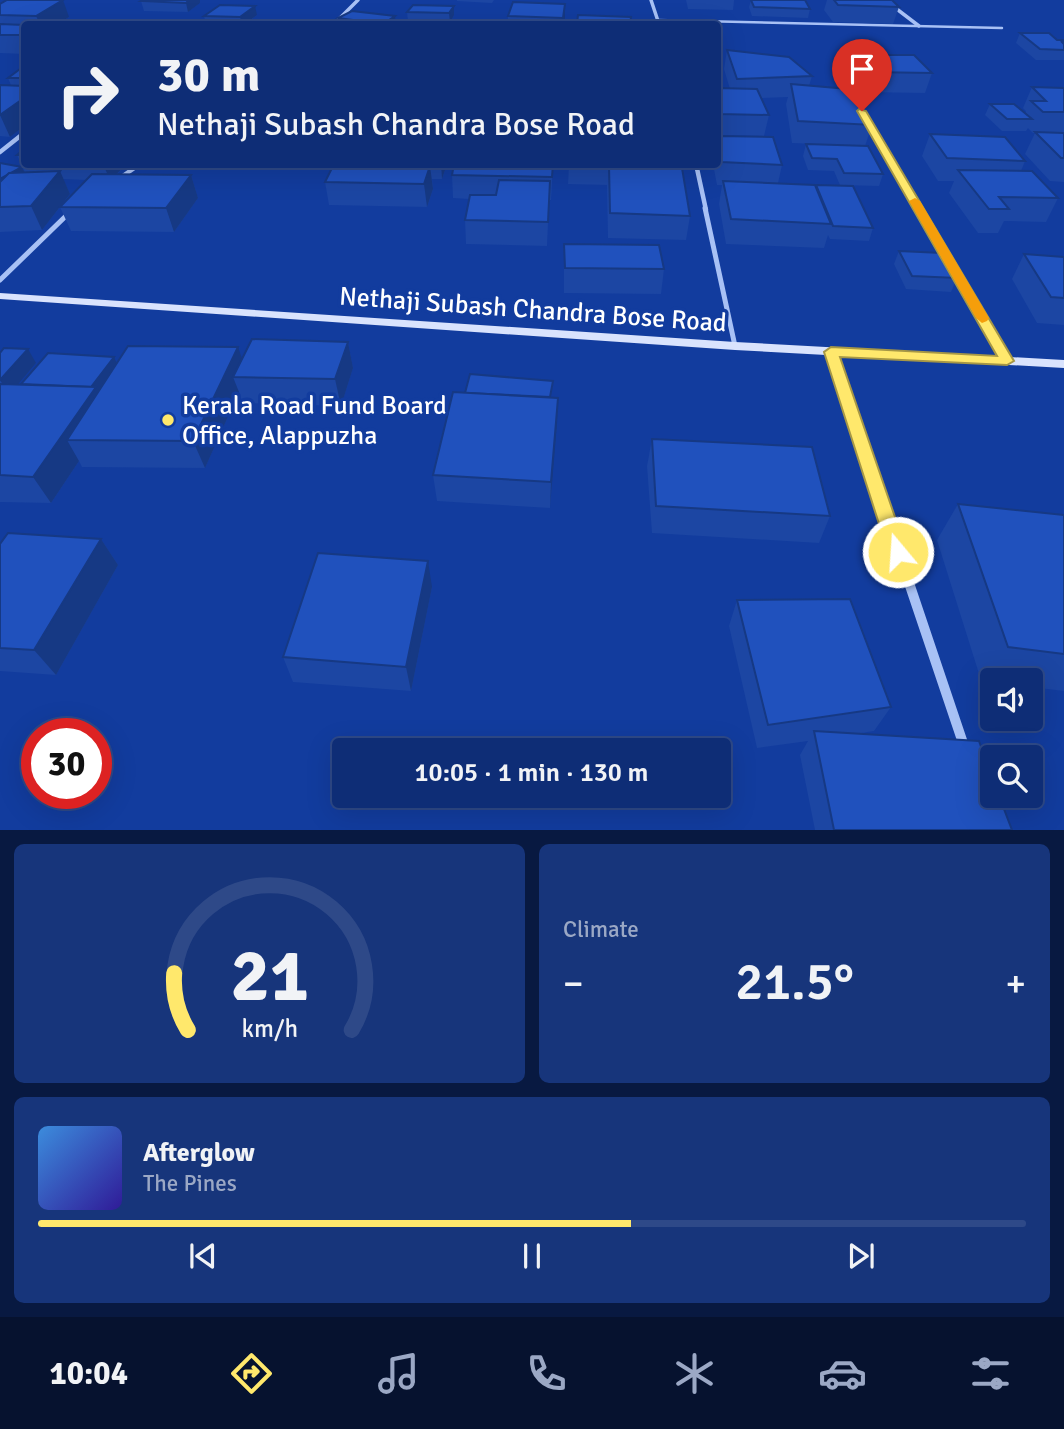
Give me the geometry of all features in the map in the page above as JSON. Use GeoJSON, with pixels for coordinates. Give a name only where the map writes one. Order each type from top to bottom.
{"type":"FeatureCollection","features":[{"type":"Feature","properties":{"kind":"main road","name":"Nethaji Subash Chandra Bose Road"},"geometry":{"type":"LineString","coordinates":[[0,296],[831,352],[1064,364]]}},
{"type":"Feature","properties":{"kind":"street"},"geometry":{"type":"LineString","coordinates":[[337,21],[358,0]]}},
{"type":"Feature","properties":{"kind":"street"},"geometry":{"type":"LineString","coordinates":[[651,0],[658,21]]}},
{"type":"Feature","properties":{"kind":"street"},"geometry":{"type":"LineString","coordinates":[[886,0],[919,26]]}},
{"type":"Feature","properties":{"kind":"street"},"geometry":{"type":"LineString","coordinates":[[0,152],[21,135]]}},
{"type":"Feature","properties":{"kind":"street"},"geometry":{"type":"LineString","coordinates":[[118,179],[134,168]]}},
{"type":"Feature","properties":{"kind":"street"},"geometry":{"type":"LineString","coordinates":[[697,168],[734,345]]}},
{"type":"Feature","properties":{"kind":"street"},"geometry":{"type":"LineString","coordinates":[[0,280],[73,209]]}},
{"type":"Feature","properties":{"kind":"street"},"geometry":{"type":"LineString","coordinates":[[831,352],[966,753]]}},
{"type":"Feature","properties":{"kind":"lane"},"geometry":{"type":"LineString","coordinates":[[721,23],[1002,29]]}},
{"type":"Feature","properties":{"kind":"lane"},"geometry":{"type":"LineString","coordinates":[[862,111],[1007,361]]}},
{"type":"Feature","properties":{"kind":"building"},"geometry":{"type":"Polygon","coordinates":[[[7,0],[63,0],[36,16],[0,15],[0,4],[7,0]]]}},
{"type":"Feature","properties":{"kind":"building"},"geometry":{"type":"Polygon","coordinates":[[[189,0],[186,3],[141,1],[189,0]]]}},
{"type":"Feature","properties":{"kind":"building"},"geometry":{"type":"Polygon","coordinates":[[[751,0],[805,0],[810,9],[754,7],[751,0]]]}},
{"type":"Feature","properties":{"kind":"building"},"geometry":{"type":"Polygon","coordinates":[[[834,0],[892,0],[899,7],[838,5],[834,0]]]}},
{"type":"Feature","properties":{"kind":"building"},"geometry":{"type":"Polygon","coordinates":[[[513,2],[565,4],[563,18],[508,16],[513,2]]]}},
{"type":"Feature","properties":{"kind":"building"},"geometry":{"type":"Polygon","coordinates":[[[220,5],[255,6],[240,17],[204,16],[220,5]]]}},
{"type":"Feature","properties":{"kind":"building"},"geometry":{"type":"Polygon","coordinates":[[[413,5],[454,6],[449,13],[407,12],[413,5]]]}},
{"type":"Feature","properties":{"kind":"building"},"geometry":{"type":"Polygon","coordinates":[[[352,11],[395,16],[388,21],[338,18],[352,11]]]}},
{"type":"Feature","properties":{"kind":"building"},"geometry":{"type":"Polygon","coordinates":[[[578,15],[631,17],[630,21],[577,21],[578,15]]]}},
{"type":"Feature","properties":{"kind":"building"},"geometry":{"type":"Polygon","coordinates":[[[0,24],[21,25],[21,35],[0,35],[0,24]]]}},
{"type":"Feature","properties":{"kind":"building"},"geometry":{"type":"Polygon","coordinates":[[[1020,33],[1049,33],[1057,40],[1064,40],[1064,43],[1061,41],[1064,50],[1040,49],[1020,33]]]}},
{"type":"Feature","properties":{"kind":"building"},"geometry":{"type":"Polygon","coordinates":[[[727,50],[789,57],[812,76],[737,79],[727,50]]]}},
{"type":"Feature","properties":{"kind":"building"},"geometry":{"type":"Polygon","coordinates":[[[853,55],[914,55],[932,73],[867,72],[853,55]]]}},
{"type":"Feature","properties":{"kind":"building"},"geometry":{"type":"Polygon","coordinates":[[[21,68],[21,78],[8,78],[21,68]]]}},
{"type":"Feature","properties":{"kind":"building"},"geometry":{"type":"Polygon","coordinates":[[[791,84],[848,89],[872,125],[798,121],[791,84]]]}},
{"type":"Feature","properties":{"kind":"building"},"geometry":{"type":"Polygon","coordinates":[[[0,85],[21,86],[21,100],[0,115],[0,85]]]}},
{"type":"Feature","properties":{"kind":"building"},"geometry":{"type":"Polygon","coordinates":[[[1032,87],[1064,88],[1064,112],[1043,112],[1031,101],[1046,101],[1032,87]]]}},
{"type":"Feature","properties":{"kind":"building"},"geometry":{"type":"Polygon","coordinates":[[[721,88],[757,89],[769,115],[721,114],[721,88]]]}},
{"type":"Feature","properties":{"kind":"building"},"geometry":{"type":"Polygon","coordinates":[[[990,104],[1014,104],[1032,119],[1007,119],[990,104]]]}},
{"type":"Feature","properties":{"kind":"building"},"geometry":{"type":"Polygon","coordinates":[[[1035,132],[1064,133],[1064,158],[1061,158],[1035,132]]]}},
{"type":"Feature","properties":{"kind":"building"},"geometry":{"type":"Polygon","coordinates":[[[930,134],[1005,137],[1025,161],[947,158],[930,134]]]}},
{"type":"Feature","properties":{"kind":"building"},"geometry":{"type":"Polygon","coordinates":[[[721,136],[773,137],[782,165],[721,162],[721,136]]]}},
{"type":"Feature","properties":{"kind":"building"},"geometry":{"type":"Polygon","coordinates":[[[806,144],[868,146],[883,174],[844,173],[837,159],[812,158],[806,144]]]}},
{"type":"Feature","properties":{"kind":"building"},"geometry":{"type":"Polygon","coordinates":[[[0,163],[21,167],[21,168],[0,179],[0,163]]]}},
{"type":"Feature","properties":{"kind":"building"},"geometry":{"type":"Polygon","coordinates":[[[332,168],[429,168],[424,184],[325,182],[332,168]]]}},
{"type":"Feature","properties":{"kind":"building"},"geometry":{"type":"Polygon","coordinates":[[[453,168],[553,168],[552,177],[452,175],[453,168]]]}},
{"type":"Feature","properties":{"kind":"building"},"geometry":{"type":"Polygon","coordinates":[[[609,168],[682,168],[690,216],[610,213],[609,168]]]}},
{"type":"Feature","properties":{"kind":"building"},"geometry":{"type":"Polygon","coordinates":[[[958,170],[1032,171],[1058,198],[999,197],[1009,209],[989,209],[958,170]]]}},
{"type":"Feature","properties":{"kind":"building"},"geometry":{"type":"Polygon","coordinates":[[[60,171],[31,206],[0,207],[0,182],[9,173],[60,171]]]}},
{"type":"Feature","properties":{"kind":"building"},"geometry":{"type":"Polygon","coordinates":[[[92,174],[191,175],[166,208],[60,207],[92,174]]]}},
{"type":"Feature","properties":{"kind":"building"},"geometry":{"type":"Polygon","coordinates":[[[499,180],[550,181],[548,222],[465,220],[470,195],[496,195],[499,180]]]}},
{"type":"Feature","properties":{"kind":"building"},"geometry":{"type":"Polygon","coordinates":[[[723,181],[815,185],[831,224],[731,219],[723,181]]]}},
{"type":"Feature","properties":{"kind":"building"},"geometry":{"type":"Polygon","coordinates":[[[816,185],[853,186],[873,228],[833,226],[816,185]]]}},
{"type":"Feature","properties":{"kind":"building"},"geometry":{"type":"Polygon","coordinates":[[[564,244],[659,245],[664,269],[565,268],[564,244]]]}},
{"type":"Feature","properties":{"kind":"building"},"geometry":{"type":"Polygon","coordinates":[[[899,251],[942,253],[957,278],[912,276],[899,251]]]}},
{"type":"Feature","properties":{"kind":"building"},"geometry":{"type":"Polygon","coordinates":[[[1024,254],[1064,257],[1064,298],[1051,297],[1024,254]]]}},
{"type":"Feature","properties":{"kind":"building"},"geometry":{"type":"Polygon","coordinates":[[[252,339],[348,342],[335,379],[233,377],[252,339]]]}},
{"type":"Feature","properties":{"kind":"building"},"geometry":{"type":"Polygon","coordinates":[[[128,346],[238,347],[193,441],[67,440],[128,346]]]}},
{"type":"Feature","properties":{"kind":"building"},"geometry":{"type":"Polygon","coordinates":[[[4,348],[28,349],[0,380],[0,353],[4,348]]]}},
{"type":"Feature","properties":{"kind":"building"},"geometry":{"type":"Polygon","coordinates":[[[48,353],[114,357],[91,387],[21,384],[48,353]]]}},
{"type":"Feature","properties":{"kind":"building"},"geometry":{"type":"Polygon","coordinates":[[[470,374],[553,381],[550,397],[465,393],[470,374]]]}},
{"type":"Feature","properties":{"kind":"building"},"geometry":{"type":"Polygon","coordinates":[[[0,384],[96,387],[33,477],[0,475],[0,384]]]}},
{"type":"Feature","properties":{"kind":"building"},"geometry":{"type":"Polygon","coordinates":[[[453,392],[558,398],[551,482],[433,475],[453,392]]]}},
{"type":"Feature","properties":{"kind":"building"},"geometry":{"type":"Polygon","coordinates":[[[652,439],[812,447],[830,516],[656,506],[652,439]]]}},
{"type":"Feature","properties":{"kind":"building"},"geometry":{"type":"Polygon","coordinates":[[[958,504],[1064,515],[1064,654],[1008,647],[958,504]]]}},
{"type":"Feature","properties":{"kind":"building"},"geometry":{"type":"Polygon","coordinates":[[[8,533],[101,539],[34,650],[0,648],[0,544],[8,533]]]}},
{"type":"Feature","properties":{"kind":"building"},"geometry":{"type":"Polygon","coordinates":[[[318,553],[428,561],[406,667],[283,657],[318,553]]]}},
{"type":"Feature","properties":{"kind":"building"},"geometry":{"type":"Polygon","coordinates":[[[850,599],[891,707],[768,725],[737,600],[850,599]]]}},
{"type":"Feature","properties":{"kind":"building"},"geometry":{"type":"Polygon","coordinates":[[[814,731],[979,741],[980,808],[1004,808],[1012,830],[834,830],[814,731]]]}},
{"type":"Feature","properties":{"kind":"slow traffic"},"geometry":{"type":"LineString","coordinates":[[915,201],[982,318]]}},
{"type":"Feature","properties":{"kind":"place","name":"Kerala Road Fund Board Office, Alappuzha"},"geometry":{"type":"Point","coordinates":[168,420]}},
{"type":"Feature","properties":{"kind":"route"},"geometry":{"type":"LineString","coordinates":[[862,111],[1007,361],[831,352],[898,552]]}}]}
